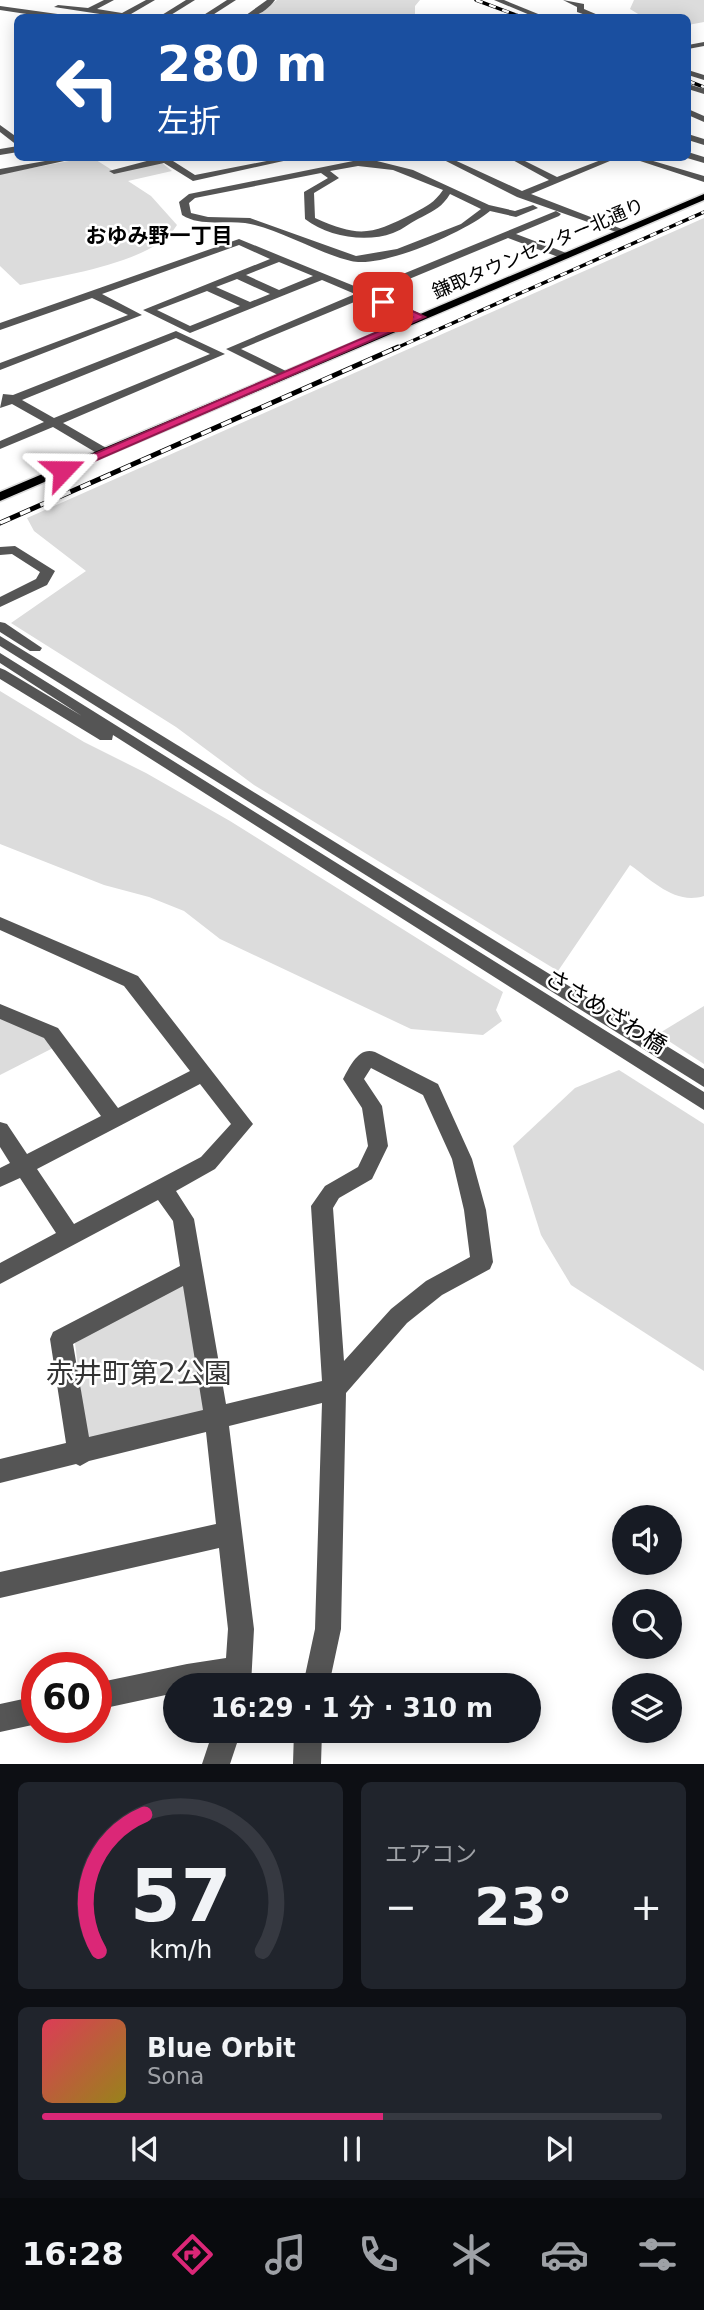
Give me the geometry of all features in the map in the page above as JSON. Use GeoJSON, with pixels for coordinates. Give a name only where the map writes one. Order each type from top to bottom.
{"type":"FeatureCollection","features":[{"type":"Feature","properties":{"kind":"main road","name":"鎌取タウンセンター北通り"},"geometry":{"type":"LineString","coordinates":[[0,497],[704,197]]}},
{"type":"Feature","properties":{"kind":"street"},"geometry":{"type":"LineString","coordinates":[[17,0],[116,14]]}},
{"type":"Feature","properties":{"kind":"street"},"geometry":{"type":"LineString","coordinates":[[55,7],[68,0]]}},
{"type":"Feature","properties":{"kind":"street"},"geometry":{"type":"LineString","coordinates":[[89,10],[110,0]]}},
{"type":"Feature","properties":{"kind":"street"},"geometry":{"type":"LineString","coordinates":[[125,14],[151,0]]}},
{"type":"Feature","properties":{"kind":"street"},"geometry":{"type":"LineString","coordinates":[[167,14],[191,0]]}},
{"type":"Feature","properties":{"kind":"street"},"geometry":{"type":"LineString","coordinates":[[209,14],[232,0]]}},
{"type":"Feature","properties":{"kind":"street"},"geometry":{"type":"LineString","coordinates":[[252,14],[267,6],[271,0]]}},
{"type":"Feature","properties":{"kind":"street"},"geometry":{"type":"LineString","coordinates":[[498,0],[535,14]]}},
{"type":"Feature","properties":{"kind":"street"},"geometry":{"type":"LineString","coordinates":[[510,4],[531,0]]}},
{"type":"Feature","properties":{"kind":"street"},"geometry":{"type":"LineString","coordinates":[[566,0],[591,14]]}},
{"type":"Feature","properties":{"kind":"street"},"geometry":{"type":"LineString","coordinates":[[0,8],[43,14]]}},
{"type":"Feature","properties":{"kind":"street"},"geometry":{"type":"LineString","coordinates":[[0,128],[14,140]]}},
{"type":"Feature","properties":{"kind":"street"},"geometry":{"type":"LineString","coordinates":[[0,172],[58,161]]}},
{"type":"Feature","properties":{"kind":"street"},"geometry":{"type":"LineString","coordinates":[[114,171],[156,161]]}},
{"type":"Feature","properties":{"kind":"street"},"geometry":{"type":"LineString","coordinates":[[167,161],[193,178],[278,161]]}},
{"type":"Feature","properties":{"kind":"street"},"geometry":{"type":"LineString","coordinates":[[450,161],[520,195],[622,231]]}},
{"type":"Feature","properties":{"kind":"street"},"geometry":{"type":"LineString","coordinates":[[519,161],[556,180]]}},
{"type":"Feature","properties":{"kind":"street"},"geometry":{"type":"LineString","coordinates":[[520,195],[605,161]]}},
{"type":"Feature","properties":{"kind":"street"},"geometry":{"type":"LineString","coordinates":[[645,161],[704,179]]}},
{"type":"Feature","properties":{"kind":"street"},"geometry":{"type":"LineString","coordinates":[[486,207],[476,220],[399,252],[368,259],[345,257],[315,249],[247,220],[208,220],[187,215],[184,202],[192,196],[255,182],[321,169],[382,163],[410,169],[437,182],[449,184],[486,207],[516,214],[533,208]]}},
{"type":"Feature","properties":{"kind":"street"},"geometry":{"type":"LineString","coordinates":[[321,169],[334,178],[309,192],[310,219],[358,237]]}},
{"type":"Feature","properties":{"kind":"street"},"geometry":{"type":"LineString","coordinates":[[226,171],[255,182],[263,197]]}},
{"type":"Feature","properties":{"kind":"street"},"geometry":{"type":"LineString","coordinates":[[460,176],[472,173]]}},
{"type":"Feature","properties":{"kind":"street"},"geometry":{"type":"LineString","coordinates":[[315,249],[407,225],[418,214],[432,210],[449,184]]}},
{"type":"Feature","properties":{"kind":"street"},"geometry":{"type":"LineString","coordinates":[[286,375],[232,349],[556,214]]}},
{"type":"Feature","properties":{"kind":"street"},"geometry":{"type":"LineString","coordinates":[[407,225],[439,236],[481,244]]}},
{"type":"Feature","properties":{"kind":"street"},"geometry":{"type":"LineString","coordinates":[[507,234],[565,256]]}},
{"type":"Feature","properties":{"kind":"street"},"geometry":{"type":"LineString","coordinates":[[0,327],[234,242],[287,257],[323,276],[420,317]]}},
{"type":"Feature","properties":{"kind":"street"},"geometry":{"type":"LineString","coordinates":[[287,257],[148,310],[190,330],[323,276]]}},
{"type":"Feature","properties":{"kind":"street"},"geometry":{"type":"LineString","coordinates":[[237,275],[278,294]]}},
{"type":"Feature","properties":{"kind":"street"},"geometry":{"type":"LineString","coordinates":[[207,287],[250,306]]}},
{"type":"Feature","properties":{"kind":"street"},"geometry":{"type":"LineString","coordinates":[[0,366],[137,315],[93,294]]}},
{"type":"Feature","properties":{"kind":"street"},"geometry":{"type":"LineString","coordinates":[[0,404],[176,334],[219,354],[0,445]]}},
{"type":"Feature","properties":{"kind":"street"},"geometry":{"type":"LineString","coordinates":[[0,392],[104,452]]}},
{"type":"Feature","properties":{"kind":"street"},"geometry":{"type":"LineString","coordinates":[[0,551],[15,550],[48,571],[42,582],[0,603]]}},
{"type":"Feature","properties":{"kind":"street"},"geometry":{"type":"LineString","coordinates":[[0,625],[106,694],[153,729],[165,753]]}},
{"type":"Feature","properties":{"kind":"street"},"geometry":{"type":"LineString","coordinates":[[0,640],[165,753]]}},
{"type":"Feature","properties":{"kind":"street"},"geometry":{"type":"LineString","coordinates":[[0,657],[165,753],[524,979]]}},
{"type":"Feature","properties":{"kind":"street"},"geometry":{"type":"LineString","coordinates":[[0,673],[116,742],[165,753]]}},
{"type":"Feature","properties":{"kind":"street"},"geometry":{"type":"LineString","coordinates":[[0,923],[131,981],[243,1125],[208,1163],[0,1274]]}},
{"type":"Feature","properties":{"kind":"street","name":"ささめざわ橋"},"geometry":{"type":"LineString","coordinates":[[524,979],[704,1079]]}},
{"type":"Feature","properties":{"kind":"street","name":"ささめざわ橋"},"geometry":{"type":"LineString","coordinates":[[524,979],[704,1102]]}},
{"type":"Feature","properties":{"kind":"street"},"geometry":{"type":"LineString","coordinates":[[0,1011],[51,1033],[114,1118]]}},
{"type":"Feature","properties":{"kind":"street"},"geometry":{"type":"LineString","coordinates":[[0,1471],[79,1454],[334,1389],[399,1316],[434,1288],[482,1262],[475,1210],[462,1158],[431,1090],[368,1056],[353,1079],[372,1106],[378,1146],[365,1173],[332,1192],[322,1206],[334,1389],[328,1629],[319,1673]]}},
{"type":"Feature","properties":{"kind":"street"},"geometry":{"type":"LineString","coordinates":[[0,1178],[201,1074]]}},
{"type":"Feature","properties":{"kind":"street"},"geometry":{"type":"LineString","coordinates":[[0,1130],[70,1236]]}},
{"type":"Feature","properties":{"kind":"street"},"geometry":{"type":"LineString","coordinates":[[162,1188],[183,1219],[216,1419],[241,1629],[239,1673]]}},
{"type":"Feature","properties":{"kind":"street"},"geometry":{"type":"LineString","coordinates":[[79,1454],[61,1339],[192,1270]]}},
{"type":"Feature","properties":{"kind":"street"},"geometry":{"type":"LineString","coordinates":[[0,1585],[230,1532]]}},
{"type":"Feature","properties":{"kind":"street"},"geometry":{"type":"LineString","coordinates":[[112,1693],[163,1682]]}},
{"type":"Feature","properties":{"kind":"street"},"geometry":{"type":"LineString","coordinates":[[0,1718],[21,1713]]}},
{"type":"Feature","properties":{"kind":"street"},"geometry":{"type":"LineString","coordinates":[[216,1764],[223,1743]]}},
{"type":"Feature","properties":{"kind":"street"},"geometry":{"type":"LineString","coordinates":[[307,1764],[308,1743]]}},
{"type":"Feature","properties":{"kind":"green space"},"geometry":{"type":"Polygon","coordinates":[[[277,0],[420,0],[415,6],[415,14],[257,14],[277,0]]]}},
{"type":"Feature","properties":{"kind":"green space"},"geometry":{"type":"Polygon","coordinates":[[[634,0],[704,0],[704,22],[691,24],[691,14],[638,14],[630,9],[634,0]]]}},
{"type":"Feature","properties":{"kind":"green space"},"geometry":{"type":"Polygon","coordinates":[[[69,161],[98,161],[115,172],[162,163],[172,171],[128,181],[151,196],[177,225],[149,249],[129,258],[83,272],[20,285],[0,266],[0,174],[69,161]]]}},
{"type":"Feature","properties":{"kind":"green space"},"geometry":{"type":"Polygon","coordinates":[[[704,218],[704,896],[693,898],[674,894],[630,865],[558,971],[254,785],[176,727],[11,623],[86,571],[34,531],[27,518],[704,218]]]}},
{"type":"Feature","properties":{"kind":"green space"},"geometry":{"type":"Polygon","coordinates":[[[0,691],[84,742],[146,773],[230,821],[503,992],[496,1010],[502,1021],[483,1035],[411,1029],[220,939],[184,911],[149,897],[104,885],[0,844],[0,691]]]}},
{"type":"Feature","properties":{"kind":"green space"},"geometry":{"type":"Polygon","coordinates":[[[704,1006],[704,1064],[658,1034],[704,1006]]]}},
{"type":"Feature","properties":{"kind":"green space"},"geometry":{"type":"Polygon","coordinates":[[[0,1017],[45,1038],[53,1048],[0,1075],[0,1017]]]}},
{"type":"Feature","properties":{"kind":"green space"},"geometry":{"type":"Polygon","coordinates":[[[619,1070],[704,1124],[704,1371],[571,1285],[541,1235],[513,1146],[575,1088],[619,1070]]]}},
{"type":"Feature","properties":{"kind":"green space","name":"赤井町第2公園"},"geometry":{"type":"Polygon","coordinates":[[[179,1282],[188,1286],[205,1411],[87,1442],[75,1343],[179,1282]]]}},
{"type":"Feature","properties":{"kind":"railway"},"geometry":{"type":"LineString","coordinates":[[476,0],[513,14]]}},
{"type":"Feature","properties":{"kind":"railway"},"geometry":{"type":"LineString","coordinates":[[691,82],[704,87]]}},
{"type":"Feature","properties":{"kind":"railway"},"geometry":{"type":"LineString","coordinates":[[394,349],[704,212]]}},
{"type":"Feature","properties":{"kind":"railway"},"geometry":{"type":"LineString","coordinates":[[0,523],[398,347]]}},
{"type":"Feature","properties":{"kind":"district","name":"おゆみ野一丁目"},"geometry":{"type":"Point","coordinates":[159,236]}},
{"type":"Feature","properties":{"kind":"route"},"geometry":{"type":"LineString","coordinates":[[63,470],[420,317],[383,302]]}}]}
